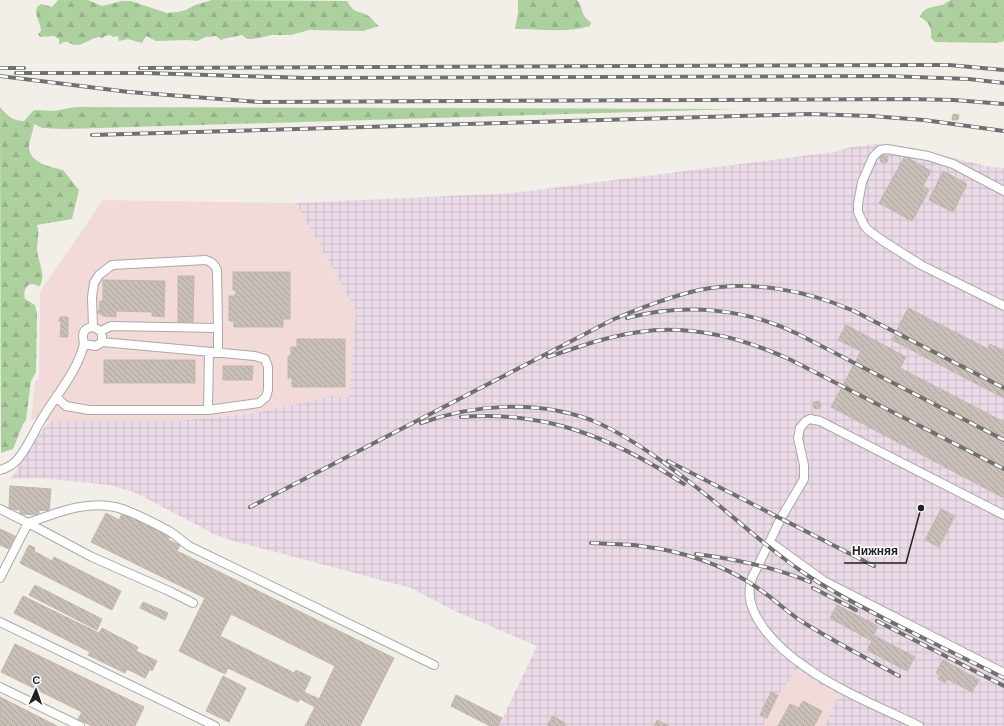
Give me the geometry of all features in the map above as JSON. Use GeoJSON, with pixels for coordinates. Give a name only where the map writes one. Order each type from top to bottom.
{"type":"FeatureCollection","features":[{"type":"Feature","properties":{"kind":"lane"},"geometry":{"type":"LineString","coordinates":[[1004,191],[953,164],[928,156],[887,149],[880,150],[872,157],[862,182],[858,212],[868,230],[883,241],[921,265],[1004,306]]}},
{"type":"Feature","properties":{"kind":"lane"},"geometry":{"type":"LineString","coordinates":[[93,327],[92,297],[94,283],[99,275],[112,265],[206,260],[215,265],[217,270],[218,352]]}},
{"type":"Feature","properties":{"kind":"lane"},"geometry":{"type":"LineString","coordinates":[[101,331],[111,326],[218,328]]}},
{"type":"Feature","properties":{"kind":"lane"},"geometry":{"type":"LineString","coordinates":[[0,470],[9,467],[18,459],[76,365],[84,344],[82,336],[84,330],[86,328],[93,327],[101,331]]}},
{"type":"Feature","properties":{"kind":"lane"},"geometry":{"type":"LineString","coordinates":[[101,331],[102,342]]}},
{"type":"Feature","properties":{"kind":"lane"},"geometry":{"type":"LineString","coordinates":[[56,397],[66,406],[89,410],[208,410],[259,403],[266,397],[268,390],[268,367],[265,359],[261,356],[102,342],[96,346],[84,344]]}},
{"type":"Feature","properties":{"kind":"lane"},"geometry":{"type":"LineString","coordinates":[[208,410],[209,352]]}},
{"type":"Feature","properties":{"kind":"lane"},"geometry":{"type":"LineString","coordinates":[[919,726],[830,682],[806,668],[784,649],[758,622],[751,604],[750,584],[757,565],[770,542],[780,518],[804,479],[804,465],[798,438],[800,428],[802,424],[810,419],[820,421],[1004,515]]}},
{"type":"Feature","properties":{"kind":"lane"},"geometry":{"type":"LineString","coordinates":[[0,578],[28,524],[60,512],[83,507],[109,506],[122,509],[168,531],[188,546],[434,665]]}},
{"type":"Feature","properties":{"kind":"lane"},"geometry":{"type":"LineString","coordinates":[[0,508],[92,557],[162,588],[193,604]]}},
{"type":"Feature","properties":{"kind":"lane"},"geometry":{"type":"LineString","coordinates":[[770,542],[824,581],[1004,673]]}},
{"type":"Feature","properties":{"kind":"lane"},"geometry":{"type":"LineString","coordinates":[[0,622],[215,726]]}},
{"type":"Feature","properties":{"kind":"lane"},"geometry":{"type":"LineString","coordinates":[[0,687],[80,726]]}},
{"type":"Feature","properties":{"kind":"shaded area"},"geometry":{"type":"Polygon","coordinates":[[[887,144],[917,149],[986,166],[1004,168],[1004,726],[825,726],[839,694],[819,684],[797,669],[778,695],[771,692],[761,715],[767,718],[763,726],[499,726],[537,646],[455,611],[411,588],[230,540],[214,534],[134,492],[109,485],[40,478],[11,479],[43,429],[49,422],[53,421],[178,421],[255,413],[332,396],[349,397],[356,310],[296,203],[513,193],[834,152],[847,148],[887,144]]]}},
{"type":"Feature","properties":{"kind":"shaded area"},"geometry":{"type":"Polygon","coordinates":[[[103,200],[296,203],[356,310],[349,397],[332,396],[255,413],[178,421],[49,422],[31,419],[35,382],[39,378],[40,292],[103,200]]]}},
{"type":"Feature","properties":{"kind":"shaded area"},"geometry":{"type":"Polygon","coordinates":[[[796,669],[819,684],[839,694],[825,726],[763,726],[767,718],[760,715],[771,692],[778,695],[796,669]]]}},
{"type":"Feature","properties":{"kind":"green space"},"geometry":{"type":"Polygon","coordinates":[[[58,0],[88,0],[102,6],[122,1],[131,1],[167,13],[186,10],[195,5],[212,0],[347,1],[355,11],[370,17],[379,26],[363,31],[309,30],[291,35],[271,35],[252,39],[247,39],[242,35],[221,40],[216,36],[206,37],[197,41],[156,41],[146,36],[142,43],[128,39],[119,41],[118,36],[113,37],[110,35],[101,39],[100,37],[95,38],[78,45],[64,42],[59,45],[59,39],[54,36],[40,37],[38,34],[41,31],[41,28],[36,14],[37,7],[41,4],[52,7],[58,0]]]}},
{"type":"Feature","properties":{"kind":"green space"},"geometry":{"type":"Polygon","coordinates":[[[518,0],[577,0],[583,15],[591,22],[590,26],[571,30],[515,29],[518,12],[518,0]]]}},
{"type":"Feature","properties":{"kind":"green space"},"geometry":{"type":"Polygon","coordinates":[[[951,0],[1004,0],[1004,41],[997,43],[935,42],[931,38],[931,31],[926,21],[920,17],[921,14],[926,9],[942,5],[951,0]]]}},
{"type":"Feature","properties":{"kind":"green space"},"geometry":{"type":"Polygon","coordinates":[[[0,107],[13,119],[20,121],[24,121],[34,110],[54,111],[75,107],[738,109],[65,129],[42,128],[34,124],[29,146],[32,156],[41,163],[63,170],[79,190],[72,219],[37,225],[37,250],[42,278],[39,287],[32,284],[27,286],[24,295],[25,299],[35,305],[37,313],[36,372],[31,381],[26,420],[13,449],[1,453],[0,107]]]}},
{"type":"Feature","properties":{"kind":"building"},"geometry":{"type":"Polygon","coordinates":[[[953,114],[959,115],[958,120],[952,120],[953,114]]]}},
{"type":"Feature","properties":{"kind":"building"},"geometry":{"type":"Polygon","coordinates":[[[884,155],[887,156],[887,162],[884,163],[881,162],[880,159],[881,156],[884,155]]]}},
{"type":"Feature","properties":{"kind":"building"},"geometry":{"type":"Polygon","coordinates":[[[905,156],[931,171],[923,186],[929,190],[912,221],[879,203],[905,156]]]}},
{"type":"Feature","properties":{"kind":"building"},"geometry":{"type":"Polygon","coordinates":[[[943,171],[967,184],[953,212],[929,200],[943,171]]]}},
{"type":"Feature","properties":{"kind":"building"},"geometry":{"type":"Polygon","coordinates":[[[233,272],[290,272],[290,319],[283,319],[283,327],[234,327],[234,321],[229,321],[229,296],[235,296],[236,290],[233,290],[233,272]]]}},
{"type":"Feature","properties":{"kind":"building"},"geometry":{"type":"Polygon","coordinates":[[[178,276],[194,276],[193,322],[178,322],[178,276]]]}},
{"type":"Feature","properties":{"kind":"building"},"geometry":{"type":"Polygon","coordinates":[[[103,280],[165,281],[164,317],[152,316],[152,312],[116,311],[116,317],[102,316],[103,315],[96,313],[96,311],[99,311],[100,301],[103,301],[103,280]]]}},
{"type":"Feature","properties":{"kind":"building"},"geometry":{"type":"Polygon","coordinates":[[[908,308],[988,349],[990,344],[1004,351],[1004,398],[892,340],[908,308]]]}},
{"type":"Feature","properties":{"kind":"building"},"geometry":{"type":"Polygon","coordinates":[[[60,317],[68,317],[68,337],[60,337],[60,317]]]}},
{"type":"Feature","properties":{"kind":"building"},"geometry":{"type":"Polygon","coordinates":[[[846,325],[906,357],[900,368],[1004,422],[1004,498],[831,407],[861,351],[838,340],[846,325]]]}},
{"type":"Feature","properties":{"kind":"building"},"geometry":{"type":"Polygon","coordinates":[[[297,339],[345,339],[345,387],[292,387],[292,378],[288,378],[288,356],[291,356],[291,347],[297,347],[297,339]]]}},
{"type":"Feature","properties":{"kind":"building"},"geometry":{"type":"Polygon","coordinates":[[[104,360],[195,360],[195,383],[104,383],[104,360]]]}},
{"type":"Feature","properties":{"kind":"building"},"geometry":{"type":"Polygon","coordinates":[[[223,366],[253,366],[252,380],[223,380],[223,366]]]}},
{"type":"Feature","properties":{"kind":"building"},"geometry":{"type":"Polygon","coordinates":[[[817,401],[820,402],[820,408],[817,409],[814,408],[813,405],[814,402],[817,401]]]}},
{"type":"Feature","properties":{"kind":"building"},"geometry":{"type":"Polygon","coordinates":[[[10,486],[51,489],[49,511],[39,510],[39,515],[20,514],[20,510],[9,509],[10,486]]]}},
{"type":"Feature","properties":{"kind":"building"},"geometry":{"type":"Polygon","coordinates":[[[941,509],[955,516],[939,547],[925,540],[941,509]]]}},
{"type":"Feature","properties":{"kind":"building"},"geometry":{"type":"Polygon","coordinates":[[[123,511],[171,535],[168,540],[180,545],[177,551],[394,658],[360,726],[305,726],[315,707],[300,699],[298,702],[228,668],[225,674],[179,651],[205,598],[91,542],[106,513],[119,520],[123,511]],[[231,614],[220,636],[294,673],[296,670],[311,677],[304,692],[319,699],[335,666],[231,614]]]}},
{"type":"Feature","properties":{"kind":"building"},"geometry":{"type":"Polygon","coordinates":[[[0,529],[15,536],[9,549],[0,545],[0,529]]]}},
{"type":"Feature","properties":{"kind":"building"},"geometry":{"type":"Polygon","coordinates":[[[29,545],[35,548],[34,551],[52,561],[54,557],[121,591],[112,610],[20,563],[29,545]]]}},
{"type":"Feature","properties":{"kind":"building"},"geometry":{"type":"Polygon","coordinates":[[[35,585],[102,619],[97,630],[29,595],[35,585]]]}},
{"type":"Feature","properties":{"kind":"building"},"geometry":{"type":"Polygon","coordinates":[[[23,596],[99,633],[102,628],[138,647],[136,651],[157,661],[152,671],[150,669],[145,678],[127,669],[125,673],[88,655],[90,652],[14,613],[23,596]]]}},
{"type":"Feature","properties":{"kind":"building"},"geometry":{"type":"Polygon","coordinates":[[[143,602],[168,613],[165,620],[140,608],[143,602]]]}},
{"type":"Feature","properties":{"kind":"building"},"geometry":{"type":"Polygon","coordinates":[[[837,605],[878,626],[873,635],[915,657],[907,671],[867,650],[872,641],[830,618],[837,605]]]}},
{"type":"Feature","properties":{"kind":"building"},"geometry":{"type":"Polygon","coordinates":[[[15,644],[144,707],[135,726],[92,726],[78,719],[82,712],[1,672],[15,644]]]}},
{"type":"Feature","properties":{"kind":"building"},"geometry":{"type":"Polygon","coordinates":[[[943,660],[979,680],[972,692],[947,679],[945,683],[938,679],[940,675],[936,673],[943,660]]]}},
{"type":"Feature","properties":{"kind":"building"},"geometry":{"type":"Polygon","coordinates":[[[223,676],[246,688],[229,722],[206,711],[223,676]]]}},
{"type":"Feature","properties":{"kind":"building"},"geometry":{"type":"Polygon","coordinates":[[[771,692],[778,695],[767,718],[760,715],[771,692]]]}},
{"type":"Feature","properties":{"kind":"building"},"geometry":{"type":"Polygon","coordinates":[[[456,695],[502,718],[498,726],[490,726],[451,706],[456,695]]]}},
{"type":"Feature","properties":{"kind":"building"},"geometry":{"type":"Polygon","coordinates":[[[0,697],[57,726],[0,726],[0,697]]]}},
{"type":"Feature","properties":{"kind":"building"},"geometry":{"type":"Polygon","coordinates":[[[803,701],[822,711],[814,726],[778,726],[790,704],[799,708],[803,701]]]}},
{"type":"Feature","properties":{"kind":"building"},"geometry":{"type":"Polygon","coordinates":[[[553,716],[566,724],[565,726],[547,726],[553,716]]]}},
{"type":"Feature","properties":{"kind":"building"},"geometry":{"type":"Polygon","coordinates":[[[657,720],[669,726],[654,726],[657,720]]]}},
{"type":"Feature","properties":{"kind":"railway"},"geometry":{"type":"LineString","coordinates":[[140,68],[949,65],[1004,70]]}},
{"type":"Feature","properties":{"kind":"railway"},"geometry":{"type":"LineString","coordinates":[[0,68],[24,68]]}},
{"type":"Feature","properties":{"kind":"railway"},"geometry":{"type":"LineString","coordinates":[[16,73],[144,73],[307,78],[886,76],[969,79],[1004,83]]}},
{"type":"Feature","properties":{"kind":"railway"},"geometry":{"type":"LineString","coordinates":[[0,76],[129,92],[260,102],[907,99],[954,100],[1004,104]]}},
{"type":"Feature","properties":{"kind":"railway"},"geometry":{"type":"LineString","coordinates":[[92,135],[810,114],[871,116],[924,120],[1004,131]]}},
{"type":"Feature","properties":{"kind":"railway"},"geometry":{"type":"LineString","coordinates":[[250,507],[612,320],[655,303],[699,290],[738,286],[758,287],[798,292],[817,297],[854,311],[1004,388]]}},
{"type":"Feature","properties":{"kind":"railway"},"geometry":{"type":"LineString","coordinates":[[627,318],[649,313],[692,310],[714,311],[757,318],[798,334],[1004,440]]}},
{"type":"Feature","properties":{"kind":"railway"},"geometry":{"type":"LineString","coordinates":[[548,357],[616,336],[659,330],[698,332],[736,339],[791,360],[1004,469]]}},
{"type":"Feature","properties":{"kind":"railway"},"geometry":{"type":"LineString","coordinates":[[421,423],[462,412],[484,408],[506,407],[549,409],[591,420],[622,435],[668,466],[710,498],[757,538],[818,582],[874,613],[1004,678]]}},
{"type":"Feature","properties":{"kind":"railway"},"geometry":{"type":"LineString","coordinates":[[461,417],[492,416],[522,418],[551,423],[578,431],[606,441],[658,468],[684,484]]}},
{"type":"Feature","properties":{"kind":"railway"},"geometry":{"type":"LineString","coordinates":[[668,461],[874,566]]}},
{"type":"Feature","properties":{"kind":"railway"},"geometry":{"type":"LineString","coordinates":[[591,543],[634,545],[661,549]]}},
{"type":"Feature","properties":{"kind":"railway"},"geometry":{"type":"LineString","coordinates":[[656,548],[697,558],[735,574],[764,593],[801,621],[899,676]]}},
{"type":"Feature","properties":{"kind":"railway"},"geometry":{"type":"LineString","coordinates":[[696,554],[754,564],[810,582]]}},
{"type":"Feature","properties":{"kind":"railway"},"geometry":{"type":"LineString","coordinates":[[813,588],[856,610]]}},
{"type":"Feature","properties":{"kind":"railway"},"geometry":{"type":"LineString","coordinates":[[877,621],[1004,686]]}},
{"type":"Feature","properties":{"kind":"place","name":"Нижняя"},"geometry":{"type":"Point","coordinates":[921,508]}}]}
